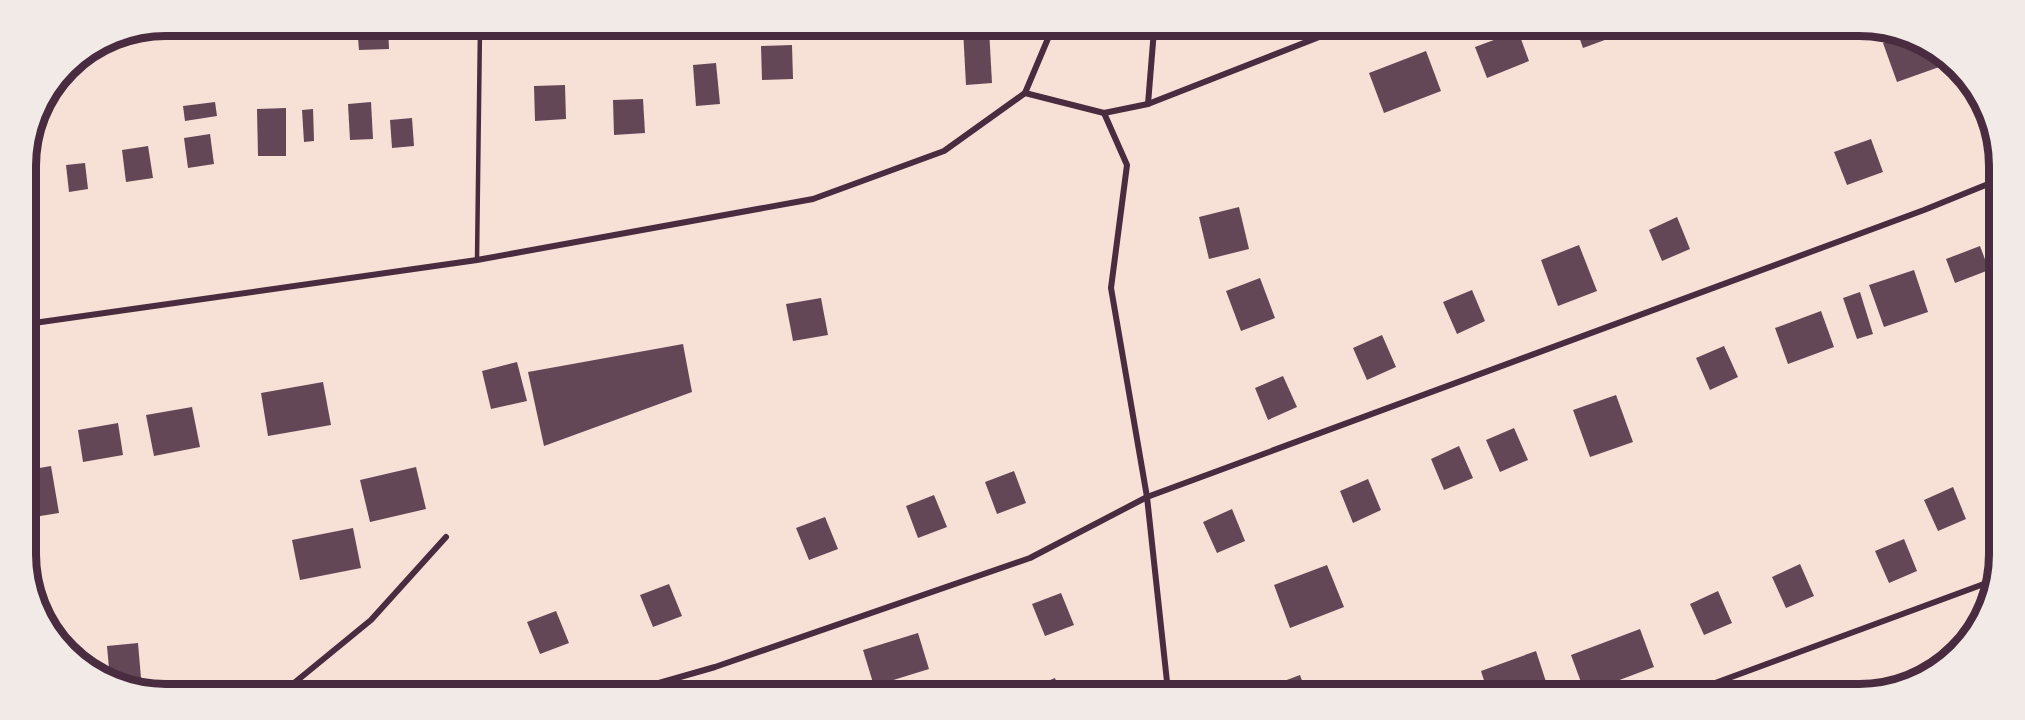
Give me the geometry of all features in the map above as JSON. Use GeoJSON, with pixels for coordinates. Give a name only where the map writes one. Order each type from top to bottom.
{"type":"FeatureCollection","features":[{"type":"Feature","properties":{"kind":"street"},"geometry":{"type":"LineString","coordinates":[[36,323],[477,260],[813,199],[944,151],[1024,93],[1049,36]]}},
{"type":"Feature","properties":{"kind":"street"},"geometry":{"type":"LineString","coordinates":[[1148,105],[1154,36]]}},
{"type":"Feature","properties":{"kind":"street"},"geometry":{"type":"LineString","coordinates":[[1024,93],[1104,113],[1148,105],[1322,36]]}},
{"type":"Feature","properties":{"kind":"street"},"geometry":{"type":"LineString","coordinates":[[1104,113],[1126,165],[1111,288],[1147,497],[1167,684]]}},
{"type":"Feature","properties":{"kind":"street"},"geometry":{"type":"LineString","coordinates":[[656,684],[715,667],[1030,558],[1147,497],[1924,210],[1989,184]]}},
{"type":"Feature","properties":{"kind":"street"},"geometry":{"type":"LineString","coordinates":[[293,684],[371,620],[446,537]]}},
{"type":"Feature","properties":{"kind":"street"},"geometry":{"type":"LineString","coordinates":[[1712,684],[1986,583]]}},
{"type":"Feature","properties":{"kind":"lane"},"geometry":{"type":"LineString","coordinates":[[477,260],[480,36]]}},
{"type":"Feature","properties":{"kind":"building"},"geometry":{"type":"Polygon","coordinates":[[[358,36],[388,36],[389,49],[359,50],[358,36]]]}},
{"type":"Feature","properties":{"kind":"building"},"geometry":{"type":"Polygon","coordinates":[[[963,36],[989,36],[992,83],[966,85],[963,36]]]}},
{"type":"Feature","properties":{"kind":"building"},"geometry":{"type":"Polygon","coordinates":[[[995,36],[1032,37],[995,40],[995,36]]]}},
{"type":"Feature","properties":{"kind":"building"},"geometry":{"type":"Polygon","coordinates":[[[1505,36],[1520,36],[1529,61],[1487,78],[1475,47],[1505,36]]]}},
{"type":"Feature","properties":{"kind":"building"},"geometry":{"type":"Polygon","coordinates":[[[1579,36],[1616,36],[1583,48],[1579,36]]]}},
{"type":"Feature","properties":{"kind":"building"},"geometry":{"type":"Polygon","coordinates":[[[1891,40],[1917,49],[1942,66],[1897,82],[1883,43],[1891,40]]]}},
{"type":"Feature","properties":{"kind":"building"},"geometry":{"type":"Polygon","coordinates":[[[792,45],[793,79],[762,80],[761,46],[792,45]]]}},
{"type":"Feature","properties":{"kind":"building"},"geometry":{"type":"Polygon","coordinates":[[[1426,51],[1441,91],[1384,113],[1369,73],[1426,51]]]}},
{"type":"Feature","properties":{"kind":"building"},"geometry":{"type":"Polygon","coordinates":[[[716,63],[720,104],[696,106],[693,65],[716,63]]]}},
{"type":"Feature","properties":{"kind":"building"},"geometry":{"type":"Polygon","coordinates":[[[565,85],[566,119],[535,121],[534,86],[565,85]]]}},
{"type":"Feature","properties":{"kind":"building"},"geometry":{"type":"Polygon","coordinates":[[[643,99],[645,133],[614,135],[613,100],[643,99]]]}},
{"type":"Feature","properties":{"kind":"building"},"geometry":{"type":"Polygon","coordinates":[[[215,102],[217,116],[185,121],[183,106],[215,102]]]}},
{"type":"Feature","properties":{"kind":"building"},"geometry":{"type":"Polygon","coordinates":[[[371,102],[373,139],[350,140],[348,104],[371,102]]]}},
{"type":"Feature","properties":{"kind":"building"},"geometry":{"type":"Polygon","coordinates":[[[286,108],[286,156],[258,156],[257,109],[286,108]]]}},
{"type":"Feature","properties":{"kind":"building"},"geometry":{"type":"Polygon","coordinates":[[[313,109],[314,141],[304,142],[302,110],[313,109]]]}},
{"type":"Feature","properties":{"kind":"building"},"geometry":{"type":"Polygon","coordinates":[[[412,118],[414,146],[392,148],[390,120],[412,118]]]}},
{"type":"Feature","properties":{"kind":"building"},"geometry":{"type":"Polygon","coordinates":[[[210,134],[214,164],[188,168],[184,138],[210,134]]]}},
{"type":"Feature","properties":{"kind":"building"},"geometry":{"type":"Polygon","coordinates":[[[1871,139],[1883,172],[1847,185],[1834,152],[1871,139]]]}},
{"type":"Feature","properties":{"kind":"building"},"geometry":{"type":"Polygon","coordinates":[[[148,146],[153,178],[126,182],[122,150],[148,146]]]}},
{"type":"Feature","properties":{"kind":"building"},"geometry":{"type":"Polygon","coordinates":[[[85,163],[88,189],[69,192],[66,165],[85,163]]]}},
{"type":"Feature","properties":{"kind":"building"},"geometry":{"type":"Polygon","coordinates":[[[1239,207],[1249,249],[1209,259],[1199,217],[1239,207]]]}},
{"type":"Feature","properties":{"kind":"building"},"geometry":{"type":"Polygon","coordinates":[[[1677,217],[1690,249],[1662,261],[1649,230],[1677,217]]]}},
{"type":"Feature","properties":{"kind":"building"},"geometry":{"type":"Polygon","coordinates":[[[1579,245],[1597,291],[1558,306],[1541,260],[1579,245]]]}},
{"type":"Feature","properties":{"kind":"building"},"geometry":{"type":"Polygon","coordinates":[[[1980,246],[1989,270],[1955,283],[1946,259],[1980,246]]]}},
{"type":"Feature","properties":{"kind":"building"},"geometry":{"type":"Polygon","coordinates":[[[1914,270],[1928,312],[1884,327],[1869,285],[1914,270]]]}},
{"type":"Feature","properties":{"kind":"building"},"geometry":{"type":"Polygon","coordinates":[[[1260,278],[1275,318],[1241,331],[1226,291],[1260,278]]]}},
{"type":"Feature","properties":{"kind":"building"},"geometry":{"type":"Polygon","coordinates":[[[1472,290],[1485,321],[1457,334],[1443,302],[1472,290]]]}},
{"type":"Feature","properties":{"kind":"building"},"geometry":{"type":"Polygon","coordinates":[[[1860,292],[1873,334],[1857,339],[1843,298],[1860,292]]]}},
{"type":"Feature","properties":{"kind":"building"},"geometry":{"type":"Polygon","coordinates":[[[821,298],[828,335],[793,341],[786,304],[821,298]]]}},
{"type":"Feature","properties":{"kind":"building"},"geometry":{"type":"Polygon","coordinates":[[[1821,311],[1834,347],[1788,364],[1775,328],[1821,311]]]}},
{"type":"Feature","properties":{"kind":"building"},"geometry":{"type":"Polygon","coordinates":[[[1382,335],[1396,367],[1367,380],[1353,348],[1382,335]]]}},
{"type":"Feature","properties":{"kind":"building"},"geometry":{"type":"Polygon","coordinates":[[[683,344],[692,392],[544,446],[528,372],[683,344]]]}},
{"type":"Feature","properties":{"kind":"building"},"geometry":{"type":"Polygon","coordinates":[[[1724,346],[1738,377],[1710,390],[1696,358],[1724,346]]]}},
{"type":"Feature","properties":{"kind":"building"},"geometry":{"type":"Polygon","coordinates":[[[517,362],[527,401],[491,409],[482,371],[517,362]]]}},
{"type":"Feature","properties":{"kind":"building"},"geometry":{"type":"Polygon","coordinates":[[[1283,376],[1297,407],[1268,420],[1255,388],[1283,376]]]}},
{"type":"Feature","properties":{"kind":"building"},"geometry":{"type":"Polygon","coordinates":[[[323,382],[331,425],[268,436],[261,393],[323,382]]]}},
{"type":"Feature","properties":{"kind":"building"},"geometry":{"type":"Polygon","coordinates":[[[1616,395],[1633,442],[1590,457],[1573,410],[1616,395]]]}},
{"type":"Feature","properties":{"kind":"building"},"geometry":{"type":"Polygon","coordinates":[[[192,407],[200,447],[154,456],[146,415],[192,407]]]}},
{"type":"Feature","properties":{"kind":"building"},"geometry":{"type":"Polygon","coordinates":[[[118,423],[123,455],[83,462],[78,430],[118,423]]]}},
{"type":"Feature","properties":{"kind":"building"},"geometry":{"type":"Polygon","coordinates":[[[1514,428],[1528,460],[1500,472],[1486,440],[1514,428]]]}},
{"type":"Feature","properties":{"kind":"building"},"geometry":{"type":"Polygon","coordinates":[[[1459,446],[1473,478],[1444,490],[1431,459],[1459,446]]]}},
{"type":"Feature","properties":{"kind":"building"},"geometry":{"type":"Polygon","coordinates":[[[51,466],[59,513],[36,517],[36,469],[51,466]]]}},
{"type":"Feature","properties":{"kind":"building"},"geometry":{"type":"Polygon","coordinates":[[[416,467],[426,509],[370,522],[360,480],[416,467]]]}},
{"type":"Feature","properties":{"kind":"building"},"geometry":{"type":"Polygon","coordinates":[[[1014,471],[1026,503],[997,514],[985,482],[1014,471]]]}},
{"type":"Feature","properties":{"kind":"building"},"geometry":{"type":"Polygon","coordinates":[[[1368,479],[1381,510],[1353,523],[1340,491],[1368,479]]]}},
{"type":"Feature","properties":{"kind":"building"},"geometry":{"type":"Polygon","coordinates":[[[1953,487],[1966,519],[1938,531],[1924,500],[1953,487]]]}},
{"type":"Feature","properties":{"kind":"building"},"geometry":{"type":"Polygon","coordinates":[[[934,495],[947,527],[918,538],[906,506],[934,495]]]}},
{"type":"Feature","properties":{"kind":"building"},"geometry":{"type":"Polygon","coordinates":[[[1232,509],[1245,541],[1217,553],[1203,522],[1232,509]]]}},
{"type":"Feature","properties":{"kind":"building"},"geometry":{"type":"Polygon","coordinates":[[[825,517],[838,549],[809,560],[796,528],[825,517]]]}},
{"type":"Feature","properties":{"kind":"building"},"geometry":{"type":"Polygon","coordinates":[[[353,528],[361,568],[300,580],[292,540],[353,528]]]}},
{"type":"Feature","properties":{"kind":"building"},"geometry":{"type":"Polygon","coordinates":[[[1904,539],[1917,571],[1889,583],[1875,551],[1904,539]]]}},
{"type":"Feature","properties":{"kind":"building"},"geometry":{"type":"Polygon","coordinates":[[[1800,564],[1814,596],[1786,608],[1772,577],[1800,564]]]}},
{"type":"Feature","properties":{"kind":"building"},"geometry":{"type":"Polygon","coordinates":[[[1327,565],[1344,607],[1290,628],[1274,585],[1327,565]]]}},
{"type":"Feature","properties":{"kind":"building"},"geometry":{"type":"Polygon","coordinates":[[[669,584],[682,616],[653,627],[640,595],[669,584]]]}},
{"type":"Feature","properties":{"kind":"building"},"geometry":{"type":"Polygon","coordinates":[[[1718,591],[1732,623],[1704,635],[1690,604],[1718,591]]]}},
{"type":"Feature","properties":{"kind":"building"},"geometry":{"type":"Polygon","coordinates":[[[1061,593],[1074,625],[1045,636],[1032,604],[1061,593]]]}},
{"type":"Feature","properties":{"kind":"building"},"geometry":{"type":"Polygon","coordinates":[[[556,611],[569,643],[540,654],[527,622],[556,611]]]}},
{"type":"Feature","properties":{"kind":"building"},"geometry":{"type":"Polygon","coordinates":[[[1640,629],[1654,667],[1609,684],[1582,684],[1571,655],[1640,629]]]}},
{"type":"Feature","properties":{"kind":"building"},"geometry":{"type":"Polygon","coordinates":[[[918,633],[929,669],[880,684],[873,684],[863,650],[918,633]]]}},
{"type":"Feature","properties":{"kind":"building"},"geometry":{"type":"Polygon","coordinates":[[[138,643],[141,678],[129,679],[109,671],[107,646],[138,643]]]}},
{"type":"Feature","properties":{"kind":"building"},"geometry":{"type":"Polygon","coordinates":[[[1536,651],[1547,684],[1485,684],[1481,671],[1536,651]]]}},
{"type":"Feature","properties":{"kind":"building"},"geometry":{"type":"Polygon","coordinates":[[[1300,675],[1303,684],[1276,684],[1300,675]]]}},
{"type":"Feature","properties":{"kind":"building"},"geometry":{"type":"Polygon","coordinates":[[[1055,678],[1057,684],[1040,684],[1055,678]]]}}]}
